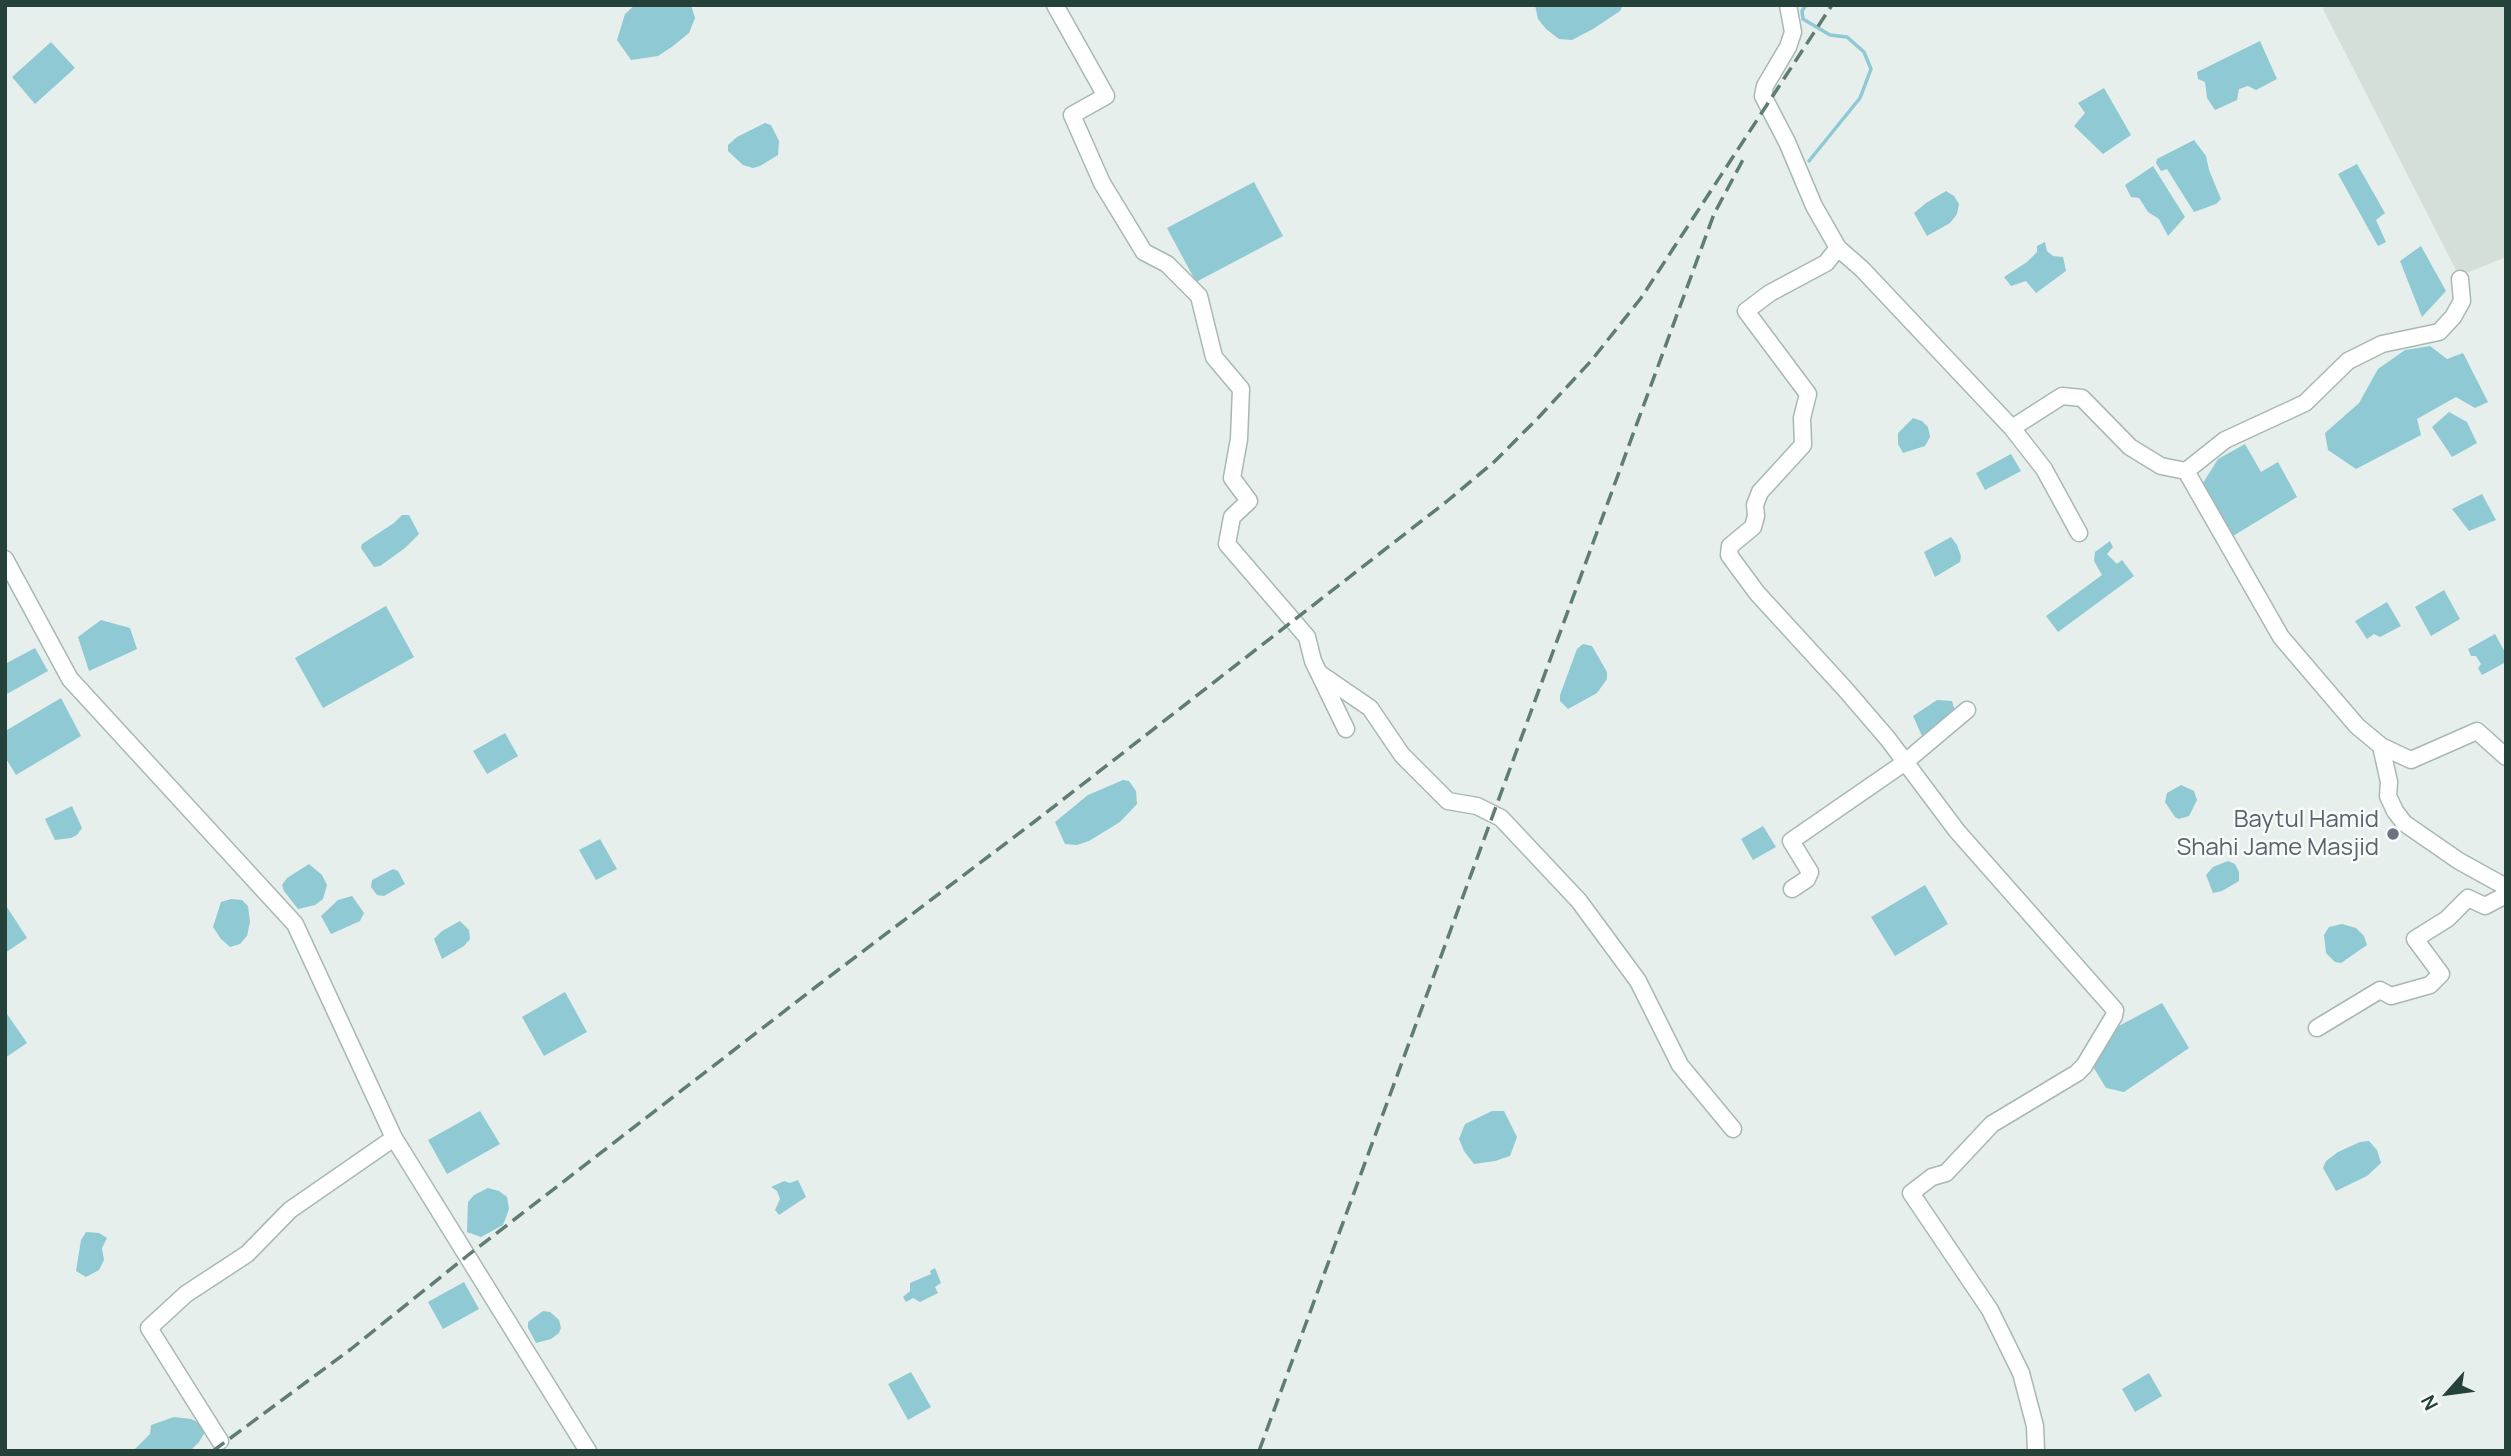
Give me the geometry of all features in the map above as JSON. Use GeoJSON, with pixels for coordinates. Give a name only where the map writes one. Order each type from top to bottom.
{"type":"FeatureCollection","features":[{"type":"Feature","properties":{"kind":"street"},"geometry":{"type":"LineString","coordinates":[[1055,5],[1107,96],[1072,115],[1102,183],[1144,252],[1167,264],[1199,296],[1214,357],[1241,389],[1232,478],[1249,501],[1232,517],[1227,544],[1307,637],[1317,671],[1346,729]]}},
{"type":"Feature","properties":{"kind":"street"},"geometry":{"type":"LineString","coordinates":[[1788,5],[1793,32],[1788,47],[1769,78],[1763,96],[1787,142],[1814,206],[1838,248],[1862,268],[2012,428],[2044,469],[2079,533]]}},
{"type":"Feature","properties":{"kind":"street"},"geometry":{"type":"LineString","coordinates":[[1838,248],[1826,263],[1770,293],[1746,311],[1808,394],[1802,418],[1803,445],[1760,492],[1755,505],[1753,527],[1730,546],[1729,555],[1757,593],[1880,729],[1957,831],[2115,1010],[2084,1066],[2077,1073],[1992,1124],[1946,1173],[1932,1177],[1911,1194],[1990,1310],[2021,1373],[2035,1426],[2036,1451]]}},
{"type":"Feature","properties":{"kind":"street"},"geometry":{"type":"LineString","coordinates":[[2186,471],[2225,440],[2305,402],[2348,361],[2382,344],[2439,332],[2462,302],[2460,279]]}},
{"type":"Feature","properties":{"kind":"street"},"geometry":{"type":"LineString","coordinates":[[2012,428],[2062,396],[2082,398],[2130,447],[2161,466],[2186,471],[2281,637],[2357,726],[2381,746],[2411,760],[2477,730],[2506,757]]}},
{"type":"Feature","properties":{"kind":"street"},"geometry":{"type":"LineString","coordinates":[[5,559],[70,679],[295,924],[394,1138],[587,1451]]}},
{"type":"Feature","properties":{"kind":"street"},"geometry":{"type":"LineString","coordinates":[[1317,671],[1370,708],[1402,755],[1448,801],[1477,806],[1500,818],[1579,901],[1638,981],[1680,1065],[1733,1129]]}},
{"type":"Feature","properties":{"kind":"street"},"geometry":{"type":"LineString","coordinates":[[1792,889],[1807,879],[1810,872],[1791,841],[1904,763],[1967,710]]}},
{"type":"Feature","properties":{"kind":"street"},"geometry":{"type":"LineString","coordinates":[[2381,746],[2389,782],[2388,796],[2403,823],[2459,861],[2506,887]]}},
{"type":"Feature","properties":{"kind":"street"},"geometry":{"type":"LineString","coordinates":[[2317,1028],[2380,990],[2391,996],[2430,985],[2441,974],[2415,939],[2447,919],[2468,898],[2484,906],[2506,895]]}},
{"type":"Feature","properties":{"kind":"street"},"geometry":{"type":"LineString","coordinates":[[220,1441],[149,1328],[186,1294],[247,1254],[290,1210],[394,1138]]}},
{"type":"Feature","properties":{"kind":"shaded area"},"geometry":{"type":"Polygon","coordinates":[[[2327,5],[2506,5],[2506,257],[2459,276],[2323,9],[2327,5]]]}},
{"type":"Feature","properties":{"kind":"water"},"geometry":{"type":"Polygon","coordinates":[[[635,5],[691,5],[695,18],[689,33],[658,56],[631,60],[617,40],[625,14],[635,5]]]}},
{"type":"Feature","properties":{"kind":"water"},"geometry":{"type":"Polygon","coordinates":[[[1535,5],[1623,5],[1620,11],[1572,40],[1559,39],[1546,29],[1538,19],[1535,5]]]}},
{"type":"Feature","properties":{"kind":"water"},"geometry":{"type":"Polygon","coordinates":[[[2260,41],[2277,79],[2256,90],[2248,86],[2239,89],[2237,100],[2215,110],[2207,98],[2205,82],[2198,79],[2197,72],[2260,41]]]}},
{"type":"Feature","properties":{"kind":"water"},"geometry":{"type":"Polygon","coordinates":[[[51,42],[75,68],[35,104],[12,77],[51,42]]]}},
{"type":"Feature","properties":{"kind":"water"},"geometry":{"type":"Polygon","coordinates":[[[2104,88],[2131,135],[2103,154],[2074,126],[2085,113],[2078,103],[2104,88]]]}},
{"type":"Feature","properties":{"kind":"water"},"geometry":{"type":"Polygon","coordinates":[[[765,123],[771,125],[779,141],[778,155],[753,168],[743,165],[728,151],[728,145],[737,137],[765,123]]]}},
{"type":"Feature","properties":{"kind":"water"},"geometry":{"type":"Polygon","coordinates":[[[2194,140],[2206,156],[2221,199],[2216,204],[2194,212],[2167,169],[2161,171],[2156,163],[2157,159],[2194,140]]]}},
{"type":"Feature","properties":{"kind":"water"},"geometry":{"type":"Polygon","coordinates":[[[2357,164],[2385,213],[2376,220],[2386,242],[2378,246],[2338,174],[2357,164]]]}},
{"type":"Feature","properties":{"kind":"water"},"geometry":{"type":"Polygon","coordinates":[[[2153,166],[2185,217],[2168,236],[2159,219],[2148,212],[2139,198],[2131,197],[2125,185],[2153,166]]]}},
{"type":"Feature","properties":{"kind":"water"},"geometry":{"type":"Polygon","coordinates":[[[1254,182],[1283,236],[1196,282],[1167,228],[1254,182]]]}},
{"type":"Feature","properties":{"kind":"water"},"geometry":{"type":"Polygon","coordinates":[[[1946,191],[1954,196],[1959,204],[1957,214],[1950,223],[1927,236],[1914,213],[1946,191]]]}},
{"type":"Feature","properties":{"kind":"water"},"geometry":{"type":"Polygon","coordinates":[[[2045,242],[2047,251],[2053,256],[2063,257],[2066,271],[2036,293],[2026,281],[2011,286],[2004,277],[2027,262],[2037,252],[2037,246],[2045,242]]]}},
{"type":"Feature","properties":{"kind":"water"},"geometry":{"type":"Polygon","coordinates":[[[2421,246],[2446,291],[2422,317],[2400,261],[2421,246]]]}},
{"type":"Feature","properties":{"kind":"water"},"geometry":{"type":"Polygon","coordinates":[[[2430,346],[2447,359],[2463,353],[2488,402],[2475,408],[2456,397],[2417,419],[2421,435],[2356,469],[2328,450],[2325,433],[2359,403],[2378,369],[2405,350],[2430,346]]]}},
{"type":"Feature","properties":{"kind":"water"},"geometry":{"type":"Polygon","coordinates":[[[2449,412],[2467,422],[2477,443],[2452,457],[2432,427],[2449,412]]]}},
{"type":"Feature","properties":{"kind":"water"},"geometry":{"type":"Polygon","coordinates":[[[1913,418],[1928,427],[1930,437],[1925,446],[1903,453],[1898,444],[1898,433],[1913,418]]]}},
{"type":"Feature","properties":{"kind":"water"},"geometry":{"type":"Polygon","coordinates":[[[2245,444],[2261,472],[2278,462],[2297,497],[2233,536],[2203,483],[2218,459],[2245,444]]]}},
{"type":"Feature","properties":{"kind":"water"},"geometry":{"type":"Polygon","coordinates":[[[2011,454],[2021,471],[1985,490],[1976,473],[2011,454]]]}},
{"type":"Feature","properties":{"kind":"water"},"geometry":{"type":"Polygon","coordinates":[[[2482,494],[2496,520],[2469,531],[2452,509],[2482,494]]]}},
{"type":"Feature","properties":{"kind":"water"},"geometry":{"type":"Polygon","coordinates":[[[402,515],[409,515],[419,534],[405,548],[380,566],[374,567],[361,548],[362,544],[402,515]]]}},
{"type":"Feature","properties":{"kind":"water"},"geometry":{"type":"Polygon","coordinates":[[[1951,537],[1961,556],[1960,562],[1935,577],[1924,552],[1951,537]]]}},
{"type":"Feature","properties":{"kind":"water"},"geometry":{"type":"Polygon","coordinates":[[[2110,541],[2113,547],[2107,554],[2117,564],[2122,560],[2134,576],[2058,632],[2046,616],[2102,575],[2094,561],[2095,552],[2110,541]]]}},
{"type":"Feature","properties":{"kind":"water"},"geometry":{"type":"Polygon","coordinates":[[[2444,590],[2460,619],[2431,636],[2415,607],[2444,590]]]}},
{"type":"Feature","properties":{"kind":"water"},"geometry":{"type":"Polygon","coordinates":[[[2387,602],[2401,626],[2380,637],[2374,634],[2367,639],[2355,621],[2387,602]]]}},
{"type":"Feature","properties":{"kind":"water"},"geometry":{"type":"Polygon","coordinates":[[[386,606],[414,657],[323,708],[295,658],[386,606]]]}},
{"type":"Feature","properties":{"kind":"water"},"geometry":{"type":"Polygon","coordinates":[[[101,620],[130,628],[137,649],[89,671],[78,637],[101,620]]]}},
{"type":"Feature","properties":{"kind":"water"},"geometry":{"type":"Polygon","coordinates":[[[2495,634],[2506,654],[2506,662],[2482,675],[2478,668],[2481,664],[2476,656],[2471,656],[2468,649],[2495,634]]]}},
{"type":"Feature","properties":{"kind":"water"},"geometry":{"type":"Polygon","coordinates":[[[1583,644],[1592,646],[1607,672],[1607,679],[1597,693],[1568,709],[1560,701],[1560,695],[1577,649],[1583,644]]]}},
{"type":"Feature","properties":{"kind":"water"},"geometry":{"type":"Polygon","coordinates":[[[35,648],[48,671],[5,695],[5,664],[35,648]]]}},
{"type":"Feature","properties":{"kind":"water"},"geometry":{"type":"Polygon","coordinates":[[[61,698],[81,736],[16,775],[5,757],[7,730],[61,698]]]}},
{"type":"Feature","properties":{"kind":"water"},"geometry":{"type":"Polygon","coordinates":[[[1937,700],[1952,701],[1956,714],[1930,734],[1922,736],[1913,716],[1937,700]]]}},
{"type":"Feature","properties":{"kind":"water"},"geometry":{"type":"Polygon","coordinates":[[[505,733],[518,756],[487,774],[473,751],[505,733]]]}},
{"type":"Feature","properties":{"kind":"water"},"geometry":{"type":"Polygon","coordinates":[[[1123,780],[1129,781],[1136,791],[1137,804],[1120,822],[1089,841],[1077,845],[1065,844],[1055,822],[1088,795],[1123,780]]]}},
{"type":"Feature","properties":{"kind":"water"},"geometry":{"type":"Polygon","coordinates":[[[2181,785],[2194,791],[2197,800],[2189,816],[2179,819],[2165,802],[2167,793],[2181,785]]]}},
{"type":"Feature","properties":{"kind":"water"},"geometry":{"type":"Polygon","coordinates":[[[72,806],[82,828],[71,838],[55,840],[45,819],[72,806]]]}},
{"type":"Feature","properties":{"kind":"water"},"geometry":{"type":"Polygon","coordinates":[[[1763,826],[1776,847],[1753,860],[1741,839],[1763,826]]]}},
{"type":"Feature","properties":{"kind":"water"},"geometry":{"type":"Polygon","coordinates":[[[600,839],[617,869],[596,880],[579,850],[600,839]]]}},
{"type":"Feature","properties":{"kind":"water"},"geometry":{"type":"Polygon","coordinates":[[[2228,861],[2235,864],[2239,881],[2213,893],[2206,875],[2213,867],[2228,861]]]}},
{"type":"Feature","properties":{"kind":"water"},"geometry":{"type":"Polygon","coordinates":[[[309,864],[322,875],[327,885],[323,899],[315,905],[298,909],[282,885],[287,878],[309,864]]]}},
{"type":"Feature","properties":{"kind":"water"},"geometry":{"type":"Polygon","coordinates":[[[393,869],[398,871],[405,884],[384,896],[377,895],[371,887],[372,880],[393,869]]]}},
{"type":"Feature","properties":{"kind":"water"},"geometry":{"type":"Polygon","coordinates":[[[1925,885],[1948,924],[1895,956],[1871,917],[1925,885]]]}},
{"type":"Feature","properties":{"kind":"water"},"geometry":{"type":"Polygon","coordinates":[[[352,896],[364,913],[360,921],[331,934],[321,916],[338,900],[352,896]]]}},
{"type":"Feature","properties":{"kind":"water"},"geometry":{"type":"Polygon","coordinates":[[[242,900],[248,906],[250,922],[247,936],[240,944],[230,947],[213,927],[221,902],[242,900]]]}},
{"type":"Feature","properties":{"kind":"water"},"geometry":{"type":"Polygon","coordinates":[[[5,904],[27,938],[5,953],[5,904]]]}},
{"type":"Feature","properties":{"kind":"water"},"geometry":{"type":"Polygon","coordinates":[[[460,921],[469,930],[470,939],[464,946],[442,959],[434,939],[460,921]]]}},
{"type":"Feature","properties":{"kind":"water"},"geometry":{"type":"Polygon","coordinates":[[[2342,924],[2356,928],[2364,936],[2367,945],[2341,963],[2335,962],[2326,953],[2324,935],[2329,927],[2342,924]]]}},
{"type":"Feature","properties":{"kind":"water"},"geometry":{"type":"Polygon","coordinates":[[[565,992],[587,1032],[544,1056],[522,1017],[565,992]]]}},
{"type":"Feature","properties":{"kind":"water"},"geometry":{"type":"Polygon","coordinates":[[[2162,1003],[2189,1048],[2124,1092],[2106,1088],[2092,1065],[2115,1028],[2162,1003]]]}},
{"type":"Feature","properties":{"kind":"water"},"geometry":{"type":"Polygon","coordinates":[[[5,1011],[27,1043],[5,1058],[5,1011]]]}},
{"type":"Feature","properties":{"kind":"water"},"geometry":{"type":"Polygon","coordinates":[[[480,1111],[500,1144],[447,1174],[428,1140],[480,1111]]]}},
{"type":"Feature","properties":{"kind":"water"},"geometry":{"type":"Polygon","coordinates":[[[1492,1111],[1504,1111],[1517,1137],[1510,1156],[1474,1164],[1459,1139],[1465,1124],[1492,1111]]]}},
{"type":"Feature","properties":{"kind":"water"},"geometry":{"type":"Polygon","coordinates":[[[2369,1141],[2377,1150],[2381,1163],[2367,1176],[2336,1191],[2323,1168],[2326,1161],[2338,1152],[2369,1141]]]}},
{"type":"Feature","properties":{"kind":"water"},"geometry":{"type":"Polygon","coordinates":[[[798,1180],[806,1197],[779,1215],[775,1210],[780,1199],[777,1191],[771,1187],[784,1181],[790,1183],[798,1180]]]}},
{"type":"Feature","properties":{"kind":"water"},"geometry":{"type":"Polygon","coordinates":[[[488,1188],[507,1197],[509,1209],[503,1225],[481,1237],[467,1232],[468,1202],[474,1195],[488,1188]]]}},
{"type":"Feature","properties":{"kind":"water"},"geometry":{"type":"Polygon","coordinates":[[[86,1232],[99,1233],[107,1238],[102,1248],[104,1260],[99,1270],[86,1277],[76,1271],[81,1240],[86,1232]]]}},
{"type":"Feature","properties":{"kind":"water"},"geometry":{"type":"Polygon","coordinates":[[[935,1268],[941,1283],[935,1287],[938,1293],[920,1302],[913,1298],[906,1302],[903,1297],[910,1291],[910,1283],[931,1274],[930,1271],[935,1268]]]}},
{"type":"Feature","properties":{"kind":"water"},"geometry":{"type":"Polygon","coordinates":[[[464,1282],[479,1309],[443,1329],[428,1302],[464,1282]]]}},
{"type":"Feature","properties":{"kind":"water"},"geometry":{"type":"Polygon","coordinates":[[[543,1311],[550,1312],[559,1320],[561,1328],[551,1339],[536,1343],[528,1328],[528,1322],[543,1311]]]}},
{"type":"Feature","properties":{"kind":"water"},"geometry":{"type":"Polygon","coordinates":[[[911,1372],[931,1407],[908,1420],[888,1384],[911,1372]]]}},
{"type":"Feature","properties":{"kind":"water"},"geometry":{"type":"Polygon","coordinates":[[[2149,1373],[2162,1396],[2135,1412],[2122,1389],[2149,1373]]]}},
{"type":"Feature","properties":{"kind":"water"},"geometry":{"type":"Polygon","coordinates":[[[174,1417],[191,1419],[202,1424],[205,1432],[190,1451],[133,1451],[150,1434],[151,1425],[174,1417]]]}},
{"type":"Feature","properties":{"kind":"waterway"},"geometry":{"type":"LineString","coordinates":[[1806,5],[1802,11],[1803,19],[1830,35],[1847,37],[1864,52],[1871,69],[1860,98],[1809,161]]}},
{"type":"Feature","properties":{"kind":"railway"},"geometry":{"type":"LineString","coordinates":[[213,1451],[351,1349],[467,1256],[1034,822],[1494,462],[1591,361],[1641,298],[1832,5]]}},
{"type":"Feature","properties":{"kind":"railway"},"geometry":{"type":"LineString","coordinates":[[1259,1451],[1714,214],[1746,154]]}},
{"type":"Feature","properties":{"kind":"place","name":"Baytul Hamid Shahi Jame Masjid"},"geometry":{"type":"Point","coordinates":[2393,834]}}]}
